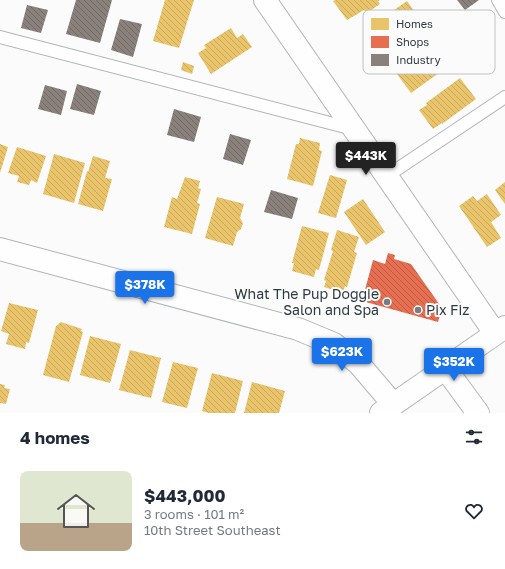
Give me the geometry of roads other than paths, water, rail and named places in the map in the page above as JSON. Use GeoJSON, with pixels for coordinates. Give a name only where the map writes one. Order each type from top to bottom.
{"type":"FeatureCollection","features":[{"type":"Feature","properties":{"kind":"street"},"geometry":{"type":"LineString","coordinates":[[0,249],[298,329],[334,344],[360,364],[387,409],[500,330],[386,176],[265,0]]}},
{"type":"Feature","properties":{"kind":"street"},"geometry":{"type":"LineString","coordinates":[[445,368],[478,413]]}},
{"type":"Feature","properties":{"kind":"lane"},"geometry":{"type":"LineString","coordinates":[[498,0],[505,12]]}},
{"type":"Feature","properties":{"kind":"lane"},"geometry":{"type":"LineString","coordinates":[[0,37],[354,129]]}},
{"type":"Feature","properties":{"kind":"lane"},"geometry":{"type":"LineString","coordinates":[[386,176],[505,97]]}},
{"type":"Feature","properties":{"kind":"place","name":"What The Pup Doggie Salon and Spa"},"geometry":{"type":"Point","coordinates":[387,302]}},
{"type":"Feature","properties":{"kind":"place","name":"Pix Fiz"},"geometry":{"type":"Point","coordinates":[418,310]}}]}
